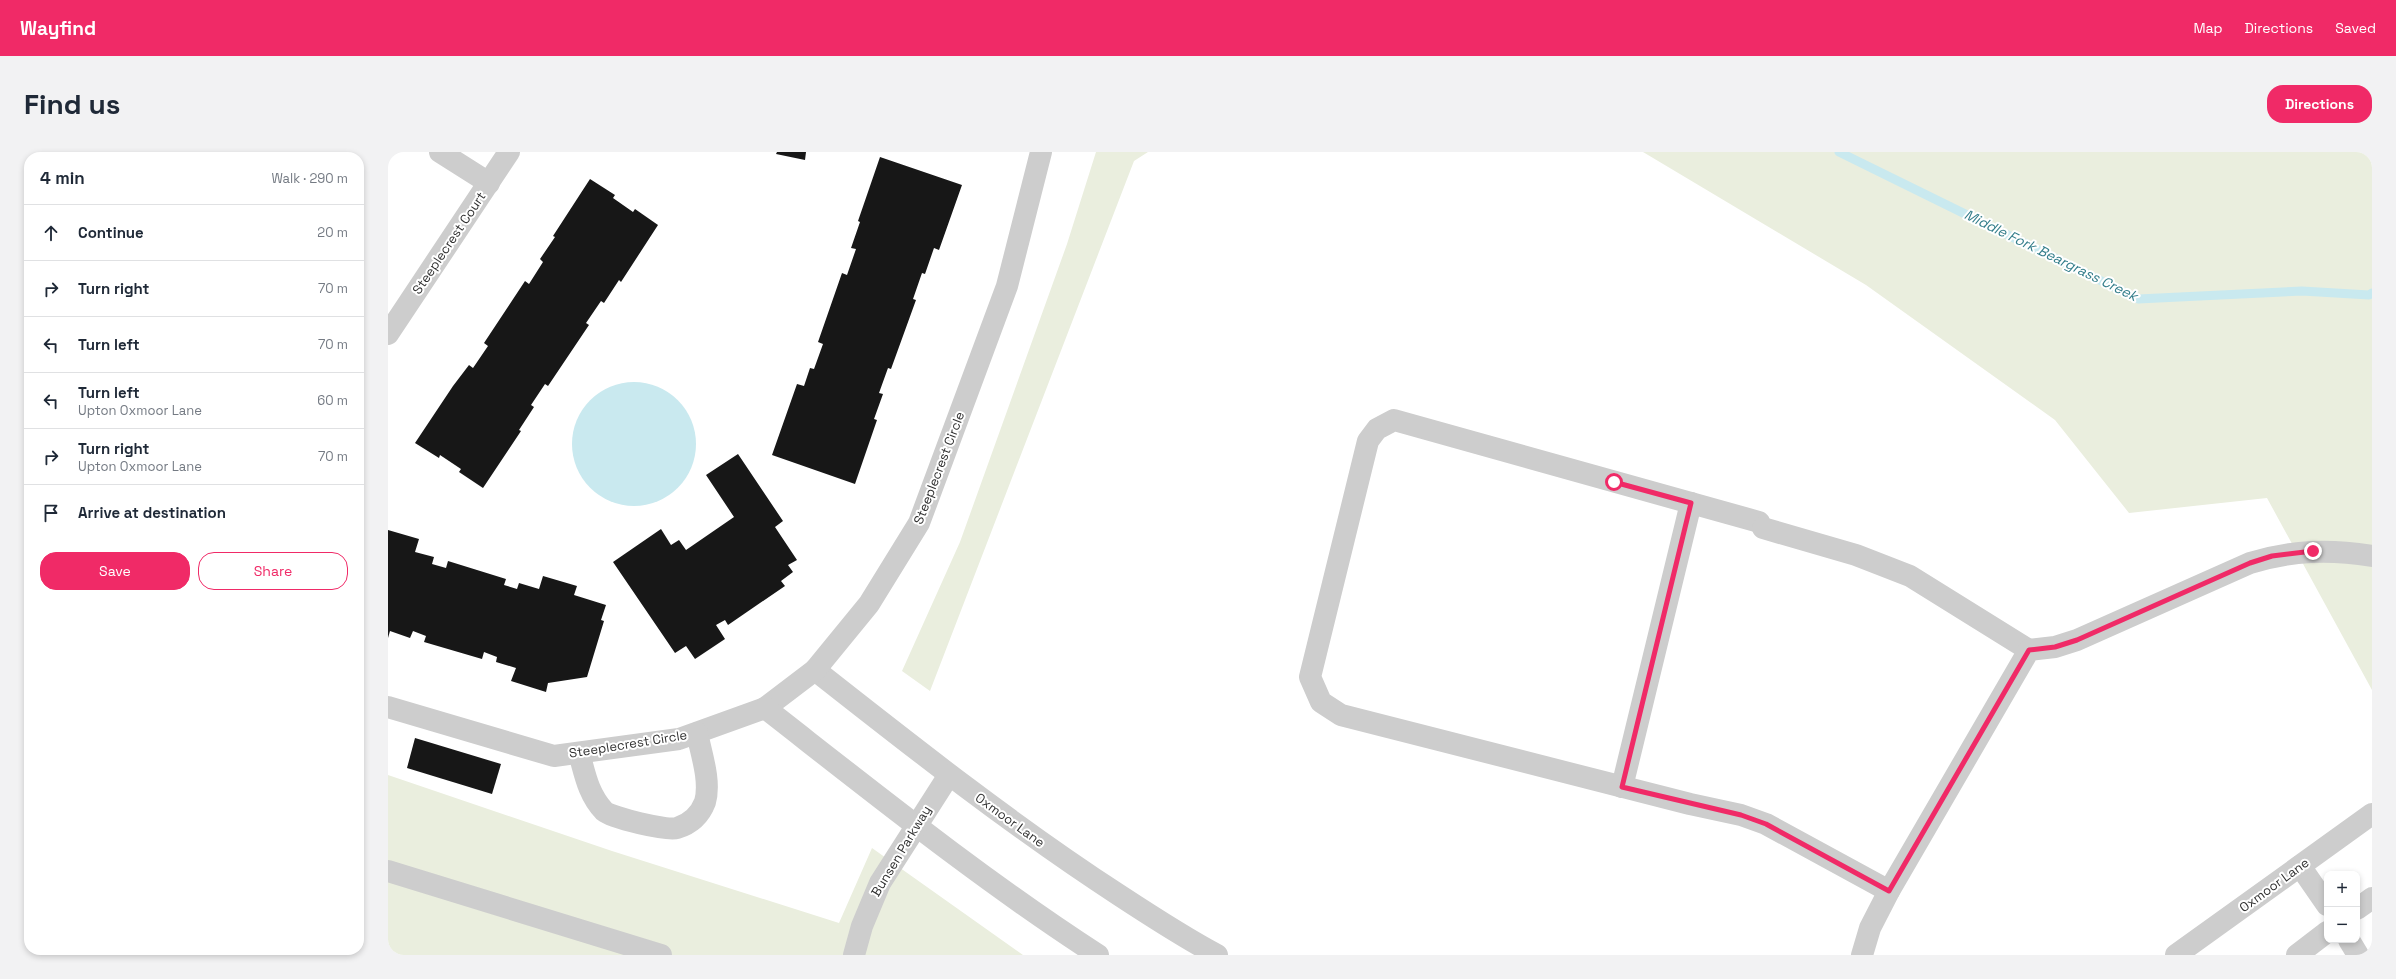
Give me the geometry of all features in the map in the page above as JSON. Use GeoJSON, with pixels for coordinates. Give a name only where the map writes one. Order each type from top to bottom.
{"type":"FeatureCollection","features":[{"type":"Feature","properties":{"kind":"street"},"geometry":{"type":"LineString","coordinates":[[440,152],[489,183]]}},
{"type":"Feature","properties":{"kind":"street","name":"Steeplecrest Court"},"geometry":{"type":"LineString","coordinates":[[388,334],[509,152]]}},
{"type":"Feature","properties":{"kind":"street","name":"Steeplecrest Circle"},"geometry":{"type":"LineString","coordinates":[[388,707],[554,756],[679,739],[765,708],[815,670],[869,604],[919,523],[1008,286],[1042,152]]}},
{"type":"Feature","properties":{"kind":"street"},"geometry":{"type":"LineString","coordinates":[[1889,891],[1766,824],[1741,815],[1622,787],[1341,715],[1321,702],[1310,677],[1368,440],[1377,429],[1394,420],[1691,503],[1856,555],[1910,576],[2029,650],[2055,647],[2077,640],[2243,566],[2272,556],[2313,551],[2346,552],[2372,556]]}},
{"type":"Feature","properties":{"kind":"street"},"geometry":{"type":"LineString","coordinates":[[1622,787],[1691,503]]}},
{"type":"Feature","properties":{"kind":"street"},"geometry":{"type":"LineString","coordinates":[[1862,955],[1870,928],[1889,891],[2029,650]]}},
{"type":"Feature","properties":{"kind":"street","name":"Oxmoor Lane"},"geometry":{"type":"LineString","coordinates":[[815,670],[949,775],[1058,855],[1190,941],[1217,955]]}},
{"type":"Feature","properties":{"kind":"street"},"geometry":{"type":"LineString","coordinates":[[765,708],[915,825],[1051,925],[1098,955]]}},
{"type":"Feature","properties":{"kind":"street"},"geometry":{"type":"LineString","coordinates":[[579,753],[588,790],[605,812],[630,822],[676,828],[694,820],[705,802],[706,782],[697,733]]}},
{"type":"Feature","properties":{"kind":"street","name":"Bunsen Parkway"},"geometry":{"type":"LineString","coordinates":[[854,955],[862,926],[877,888],[915,825],[949,775]]}},
{"type":"Feature","properties":{"kind":"street","name":"Oxmoor Lane"},"geometry":{"type":"LineString","coordinates":[[2176,955],[2372,814]]}},
{"type":"Feature","properties":{"kind":"street"},"geometry":{"type":"LineString","coordinates":[[2300,866],[2324,901]]}},
{"type":"Feature","properties":{"kind":"street"},"geometry":{"type":"LineString","coordinates":[[388,871],[661,955]]}},
{"type":"Feature","properties":{"kind":"street"},"geometry":{"type":"LineString","coordinates":[[2360,907],[2372,898]]}},
{"type":"Feature","properties":{"kind":"street"},"geometry":{"type":"LineString","coordinates":[[2297,955],[2324,934]]}},
{"type":"Feature","properties":{"kind":"street"},"geometry":{"type":"LineString","coordinates":[[2351,943],[2358,955]]}},
{"type":"Feature","properties":{"kind":"green space"},"geometry":{"type":"Polygon","coordinates":[[[1096,152],[1148,152],[1134,161],[930,691],[902,671],[960,542],[1067,244],[1096,152]]]}},
{"type":"Feature","properties":{"kind":"green space"},"geometry":{"type":"Polygon","coordinates":[[[1643,152],[2372,152],[2372,690],[2267,498],[2129,513],[2055,420],[1866,285],[1643,152]]]}},
{"type":"Feature","properties":{"kind":"green space"},"geometry":{"type":"Polygon","coordinates":[[[388,775],[612,851],[839,923],[872,848],[1023,955],[388,955],[388,775]]]}},
{"type":"Feature","properties":{"kind":"water"},"geometry":{"type":"Polygon","coordinates":[[[634,382],[658,387],[678,400],[691,420],[696,444],[691,468],[678,488],[658,501],[634,506],[610,501],[590,488],[577,468],[572,444],[577,420],[590,400],[610,387],[634,382]]]}},
{"type":"Feature","properties":{"kind":"building"},"geometry":{"type":"Polygon","coordinates":[[[777,152],[806,152],[805,160],[776,154],[777,152]]]}},
{"type":"Feature","properties":{"kind":"building"},"geometry":{"type":"Polygon","coordinates":[[[880,157],[962,185],[939,250],[934,248],[925,274],[922,273],[913,299],[916,300],[891,369],[888,368],[879,393],[883,394],[874,419],[877,420],[855,484],[772,455],[797,384],[804,386],[810,368],[814,369],[823,344],[818,342],[842,273],[847,275],[856,249],[851,248],[860,222],[858,221],[880,157]]]}},
{"type":"Feature","properties":{"kind":"building"},"geometry":{"type":"Polygon","coordinates":[[[590,179],[615,195],[613,198],[633,212],[635,209],[658,225],[621,282],[619,280],[604,303],[601,301],[586,323],[589,325],[548,386],[545,384],[531,405],[534,407],[519,430],[521,431],[483,488],[459,472],[461,469],[440,455],[439,458],[415,443],[453,386],[469,365],[473,368],[488,346],[484,343],[525,281],[529,284],[543,262],[540,259],[555,237],[553,236],[590,179]]]}},
{"type":"Feature","properties":{"kind":"building"},"geometry":{"type":"Polygon","coordinates":[[[738,454],[783,521],[775,527],[797,560],[788,565],[793,572],[781,581],[785,586],[728,625],[725,620],[716,625],[725,639],[695,659],[686,646],[675,653],[613,562],[661,529],[671,545],[679,540],[686,550],[734,517],[706,475],[738,454]]]}},
{"type":"Feature","properties":{"kind":"building"},"geometry":{"type":"Polygon","coordinates":[[[388,530],[419,539],[415,552],[434,557],[432,564],[446,568],[448,561],[506,579],[504,585],[517,589],[519,583],[539,589],[543,576],[577,586],[574,595],[606,605],[601,620],[604,621],[587,677],[548,683],[546,692],[511,681],[516,668],[496,662],[497,657],[484,652],[482,659],[424,642],[426,636],[413,631],[410,638],[390,631],[388,638],[388,530]]]}},
{"type":"Feature","properties":{"kind":"building"},"geometry":{"type":"Polygon","coordinates":[[[415,738],[501,764],[492,794],[407,768],[415,738]]]}},
{"type":"Feature","properties":{"kind":"waterway","name":"Middle Fork Beargrass Creek"},"geometry":{"type":"LineString","coordinates":[[1839,152],[2138,299],[2302,291],[2369,295],[2372,293]]}},
{"type":"Feature","properties":{"kind":"route"},"geometry":{"type":"LineString","coordinates":[[1614,482],[1691,503],[1622,787],[1741,815],[1766,824],[1889,891],[2029,650],[2055,647],[2077,640],[2250,563],[2272,556],[2293,552],[2313,551]]}}]}
